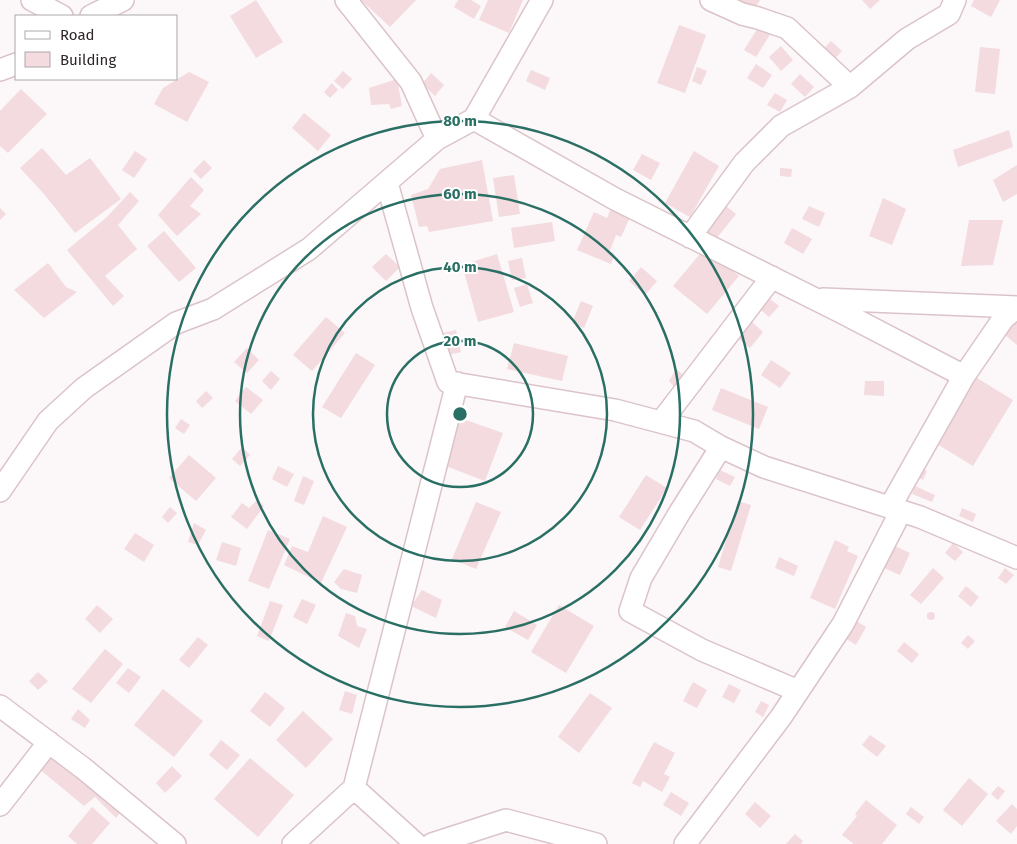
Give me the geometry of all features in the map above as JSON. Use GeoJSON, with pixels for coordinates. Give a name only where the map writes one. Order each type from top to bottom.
{"type":"FeatureCollection","features":[{"type":"Feature","properties":{"kind":"street"},"geometry":{"type":"LineString","coordinates":[[32,0],[60,15]]}},
{"type":"Feature","properties":{"kind":"street"},"geometry":{"type":"LineString","coordinates":[[93,15],[123,0]]}},
{"type":"Feature","properties":{"kind":"street"},"geometry":{"type":"LineString","coordinates":[[346,0],[411,82],[437,139]]}},
{"type":"Feature","properties":{"kind":"street"},"geometry":{"type":"LineString","coordinates":[[0,491],[48,421],[84,388],[176,323],[213,309],[309,248],[437,139],[474,119],[542,0]]}},
{"type":"Feature","properties":{"kind":"street"},"geometry":{"type":"LineString","coordinates":[[711,0],[742,14],[786,28],[850,87]]}},
{"type":"Feature","properties":{"kind":"street"},"geometry":{"type":"LineString","coordinates":[[690,236],[744,163],[782,126],[850,87],[906,39],[949,14],[955,0]]}},
{"type":"Feature","properties":{"kind":"street"},"geometry":{"type":"LineString","coordinates":[[0,70],[15,64]]}},
{"type":"Feature","properties":{"kind":"street"},"geometry":{"type":"LineString","coordinates":[[474,119],[615,199],[964,376]]}},
{"type":"Feature","properties":{"kind":"street"},"geometry":{"type":"LineString","coordinates":[[387,183],[422,308],[448,382],[615,410],[694,431],[721,447],[764,467],[920,517],[1017,558]]}},
{"type":"Feature","properties":{"kind":"street"},"geometry":{"type":"LineString","coordinates":[[661,422],[772,277]]}},
{"type":"Feature","properties":{"kind":"street"},"geometry":{"type":"LineString","coordinates":[[815,299],[1017,307]]}},
{"type":"Feature","properties":{"kind":"street"},"geometry":{"type":"LineString","coordinates":[[686,844],[781,717],[843,624],[895,509],[964,376],[1003,319],[1017,307]]}},
{"type":"Feature","properties":{"kind":"street"},"geometry":{"type":"LineString","coordinates":[[293,844],[354,788],[457,384]]}},
{"type":"Feature","properties":{"kind":"street"},"geometry":{"type":"LineString","coordinates":[[721,447],[641,578],[630,611],[702,650],[798,691]]}},
{"type":"Feature","properties":{"kind":"street"},"geometry":{"type":"LineString","coordinates":[[0,706],[49,742],[176,844]]}},
{"type":"Feature","properties":{"kind":"street"},"geometry":{"type":"LineString","coordinates":[[0,805],[49,742]]}},
{"type":"Feature","properties":{"kind":"street"},"geometry":{"type":"LineString","coordinates":[[354,788],[416,844]]}},
{"type":"Feature","properties":{"kind":"street"},"geometry":{"type":"LineString","coordinates":[[432,844],[506,820],[596,844]]}},
{"type":"Feature","properties":{"kind":"building"},"geometry":{"type":"Polygon","coordinates":[[[256,0],[283,42],[256,58],[230,16],[256,0]]]}},
{"type":"Feature","properties":{"kind":"building"},"geometry":{"type":"Polygon","coordinates":[[[361,0],[416,0],[390,27],[361,0]]]}},
{"type":"Feature","properties":{"kind":"building"},"geometry":{"type":"Polygon","coordinates":[[[458,0],[471,0],[481,6],[474,19],[454,7],[458,0]]]}},
{"type":"Feature","properties":{"kind":"building"},"geometry":{"type":"Polygon","coordinates":[[[488,0],[523,0],[509,33],[479,20],[488,0]]]}},
{"type":"Feature","properties":{"kind":"building"},"geometry":{"type":"Polygon","coordinates":[[[738,0],[760,0],[754,10],[738,0]]]}},
{"type":"Feature","properties":{"kind":"building"},"geometry":{"type":"Polygon","coordinates":[[[862,0],[880,0],[870,9],[862,0]]]}},
{"type":"Feature","properties":{"kind":"building"},"geometry":{"type":"Polygon","coordinates":[[[974,0],[1000,0],[991,17],[971,6],[974,0]]]}},
{"type":"Feature","properties":{"kind":"building"},"geometry":{"type":"Polygon","coordinates":[[[679,25],[706,35],[685,93],[657,83],[679,25]]]}},
{"type":"Feature","properties":{"kind":"building"},"geometry":{"type":"Polygon","coordinates":[[[759,26],[771,33],[756,57],[744,50],[759,26]]]}},
{"type":"Feature","properties":{"kind":"building"},"geometry":{"type":"Polygon","coordinates":[[[831,41],[842,51],[832,62],[821,51],[831,41]]]}},
{"type":"Feature","properties":{"kind":"building"},"geometry":{"type":"Polygon","coordinates":[[[781,46],[793,60],[781,71],[769,57],[781,46]]]}},
{"type":"Feature","properties":{"kind":"building"},"geometry":{"type":"Polygon","coordinates":[[[980,47],[1000,49],[995,94],[975,92],[980,47]]]}},
{"type":"Feature","properties":{"kind":"building"},"geometry":{"type":"Polygon","coordinates":[[[756,64],[772,75],[763,88],[747,78],[756,64]]]}},
{"type":"Feature","properties":{"kind":"building"},"geometry":{"type":"Polygon","coordinates":[[[697,67],[707,71],[701,85],[692,81],[697,67]]]}},
{"type":"Feature","properties":{"kind":"building"},"geometry":{"type":"Polygon","coordinates":[[[531,70],[550,78],[545,90],[526,81],[531,70]]]}},
{"type":"Feature","properties":{"kind":"building"},"geometry":{"type":"Polygon","coordinates":[[[343,71],[352,79],[343,89],[334,81],[343,71]]]}},
{"type":"Feature","properties":{"kind":"building"},"geometry":{"type":"Polygon","coordinates":[[[189,72],[209,82],[187,122],[154,104],[163,88],[189,72]]]}},
{"type":"Feature","properties":{"kind":"building"},"geometry":{"type":"Polygon","coordinates":[[[431,73],[444,85],[435,96],[422,84],[431,73]]]}},
{"type":"Feature","properties":{"kind":"building"},"geometry":{"type":"Polygon","coordinates":[[[800,74],[814,87],[805,97],[791,84],[800,74]]]}},
{"type":"Feature","properties":{"kind":"building"},"geometry":{"type":"Polygon","coordinates":[[[397,79],[402,106],[391,109],[389,104],[371,105],[369,88],[397,79]]]}},
{"type":"Feature","properties":{"kind":"building"},"geometry":{"type":"Polygon","coordinates":[[[332,83],[338,90],[330,98],[324,92],[332,83]]]}},
{"type":"Feature","properties":{"kind":"building"},"geometry":{"type":"Polygon","coordinates":[[[21,89],[47,114],[8,153],[0,146],[0,111],[21,89]]]}},
{"type":"Feature","properties":{"kind":"building"},"geometry":{"type":"Polygon","coordinates":[[[775,93],[787,100],[780,112],[767,105],[775,93]]]}},
{"type":"Feature","properties":{"kind":"building"},"geometry":{"type":"Polygon","coordinates":[[[304,113],[331,135],[318,151],[292,128],[304,113]]]}},
{"type":"Feature","properties":{"kind":"building"},"geometry":{"type":"Polygon","coordinates":[[[1009,130],[1013,147],[958,167],[953,150],[1009,130]]]}},
{"type":"Feature","properties":{"kind":"building"},"geometry":{"type":"Polygon","coordinates":[[[42,148],[66,175],[90,158],[121,199],[75,233],[44,194],[20,168],[42,148]]]}},
{"type":"Feature","properties":{"kind":"building"},"geometry":{"type":"Polygon","coordinates":[[[135,151],[147,159],[134,178],[122,170],[135,151]]]}},
{"type":"Feature","properties":{"kind":"building"},"geometry":{"type":"Polygon","coordinates":[[[694,151],[719,166],[690,217],[665,203],[694,151]]]}},
{"type":"Feature","properties":{"kind":"building"},"geometry":{"type":"Polygon","coordinates":[[[642,154],[660,163],[651,180],[633,170],[642,154]]]}},
{"type":"Feature","properties":{"kind":"building"},"geometry":{"type":"Polygon","coordinates":[[[204,160],[212,168],[201,179],[193,171],[204,160]]]}},
{"type":"Feature","properties":{"kind":"building"},"geometry":{"type":"Polygon","coordinates":[[[482,160],[493,221],[429,232],[427,226],[419,227],[411,195],[428,189],[440,169],[482,160]]]}},
{"type":"Feature","properties":{"kind":"building"},"geometry":{"type":"Polygon","coordinates":[[[1017,165],[1017,194],[1003,202],[993,180],[1017,165]]]}},
{"type":"Feature","properties":{"kind":"building"},"geometry":{"type":"Polygon","coordinates":[[[780,168],[792,169],[791,177],[780,176],[780,168]]]}},
{"type":"Feature","properties":{"kind":"building"},"geometry":{"type":"Polygon","coordinates":[[[514,175],[520,214],[499,217],[493,178],[514,175]]]}},
{"type":"Feature","properties":{"kind":"building"},"geometry":{"type":"Polygon","coordinates":[[[191,177],[204,190],[190,206],[201,214],[177,236],[158,215],[191,177]]]}},
{"type":"Feature","properties":{"kind":"building"},"geometry":{"type":"Polygon","coordinates":[[[130,192],[139,201],[118,225],[137,249],[105,276],[124,296],[113,306],[67,250],[107,217],[130,192]]]}},
{"type":"Feature","properties":{"kind":"building"},"geometry":{"type":"Polygon","coordinates":[[[883,198],[906,209],[892,245],[869,236],[883,198]]]}},
{"type":"Feature","properties":{"kind":"building"},"geometry":{"type":"Polygon","coordinates":[[[612,206],[631,215],[621,237],[616,235],[610,251],[615,254],[611,264],[577,250],[594,212],[607,218],[612,206]]]}},
{"type":"Feature","properties":{"kind":"building"},"geometry":{"type":"Polygon","coordinates":[[[726,206],[736,214],[716,239],[706,231],[726,206]]]}},
{"type":"Feature","properties":{"kind":"building"},"geometry":{"type":"Polygon","coordinates":[[[809,206],[825,213],[819,227],[802,219],[809,206]]]}},
{"type":"Feature","properties":{"kind":"building"},"geometry":{"type":"Polygon","coordinates":[[[0,208],[6,214],[0,220],[0,208]]]}},
{"type":"Feature","properties":{"kind":"building"},"geometry":{"type":"Polygon","coordinates":[[[969,220],[1003,220],[993,265],[961,266],[969,220]]]}},
{"type":"Feature","properties":{"kind":"building"},"geometry":{"type":"Polygon","coordinates":[[[552,222],[555,241],[514,248],[511,228],[552,222]]]}},
{"type":"Feature","properties":{"kind":"building"},"geometry":{"type":"Polygon","coordinates":[[[792,228],[812,239],[803,254],[784,243],[792,228]]]}},
{"type":"Feature","properties":{"kind":"building"},"geometry":{"type":"Polygon","coordinates":[[[164,231],[196,268],[179,282],[147,246],[164,231]]]}},
{"type":"Feature","properties":{"kind":"building"},"geometry":{"type":"Polygon","coordinates":[[[705,248],[739,276],[707,314],[673,286],[705,248]]]}},
{"type":"Feature","properties":{"kind":"building"},"geometry":{"type":"Polygon","coordinates":[[[386,254],[400,267],[386,281],[372,267],[386,254]]]}},
{"type":"Feature","properties":{"kind":"building"},"geometry":{"type":"Polygon","coordinates":[[[497,254],[514,312],[478,322],[462,265],[497,254]]]}},
{"type":"Feature","properties":{"kind":"building"},"geometry":{"type":"Polygon","coordinates":[[[522,258],[526,278],[512,280],[508,261],[522,258]]]}},
{"type":"Feature","properties":{"kind":"building"},"geometry":{"type":"Polygon","coordinates":[[[48,263],[66,287],[77,292],[44,318],[14,290],[48,263]]]}},
{"type":"Feature","properties":{"kind":"building"},"geometry":{"type":"Polygon","coordinates":[[[641,267],[657,281],[645,295],[629,281],[641,267]]]}},
{"type":"Feature","properties":{"kind":"building"},"geometry":{"type":"Polygon","coordinates":[[[527,284],[533,303],[520,307],[514,288],[527,284]]]}},
{"type":"Feature","properties":{"kind":"building"},"geometry":{"type":"Polygon","coordinates":[[[770,299],[779,306],[769,317],[761,310],[770,299]]]}},
{"type":"Feature","properties":{"kind":"building"},"geometry":{"type":"Polygon","coordinates":[[[581,301],[593,306],[584,328],[572,323],[581,301]]]}},
{"type":"Feature","properties":{"kind":"building"},"geometry":{"type":"Polygon","coordinates":[[[326,317],[345,333],[312,371],[293,355],[326,317]]]}},
{"type":"Feature","properties":{"kind":"building"},"geometry":{"type":"Polygon","coordinates":[[[1017,319],[1017,345],[1004,334],[1017,319]]]}},
{"type":"Feature","properties":{"kind":"building"},"geometry":{"type":"Polygon","coordinates":[[[752,322],[763,332],[750,348],[738,338],[752,322]]]}},
{"type":"Feature","properties":{"kind":"building"},"geometry":{"type":"Polygon","coordinates":[[[456,330],[461,352],[448,355],[443,333],[456,330]]]}},
{"type":"Feature","properties":{"kind":"building"},"geometry":{"type":"Polygon","coordinates":[[[514,343],[568,356],[562,381],[507,369],[514,343]]]}},
{"type":"Feature","properties":{"kind":"building"},"geometry":{"type":"Polygon","coordinates":[[[247,348],[259,360],[247,373],[234,362],[247,348]]]}},
{"type":"Feature","properties":{"kind":"building"},"geometry":{"type":"Polygon","coordinates":[[[356,353],[375,365],[341,418],[322,407],[356,353]]]}},
{"type":"Feature","properties":{"kind":"building"},"geometry":{"type":"Polygon","coordinates":[[[771,360],[791,373],[780,388],[761,375],[771,360]]]}},
{"type":"Feature","properties":{"kind":"building"},"geometry":{"type":"Polygon","coordinates":[[[676,369],[686,377],[675,388],[669,381],[676,369]]]}},
{"type":"Feature","properties":{"kind":"building"},"geometry":{"type":"Polygon","coordinates":[[[271,371],[280,379],[271,390],[262,381],[271,371]]]}},
{"type":"Feature","properties":{"kind":"building"},"geometry":{"type":"Polygon","coordinates":[[[972,375],[1013,400],[973,466],[932,441],[972,375]]]}},
{"type":"Feature","properties":{"kind":"building"},"geometry":{"type":"Polygon","coordinates":[[[865,381],[884,381],[884,396],[864,395],[865,381]]]}},
{"type":"Feature","properties":{"kind":"building"},"geometry":{"type":"Polygon","coordinates":[[[246,387],[263,400],[251,414],[235,401],[246,387]]]}},
{"type":"Feature","properties":{"kind":"building"},"geometry":{"type":"Polygon","coordinates":[[[721,388],[768,407],[759,429],[712,410],[721,388]]]}},
{"type":"Feature","properties":{"kind":"building"},"geometry":{"type":"Polygon","coordinates":[[[206,391],[213,398],[202,408],[196,401],[206,391]]]}},
{"type":"Feature","properties":{"kind":"building"},"geometry":{"type":"Polygon","coordinates":[[[460,418],[503,433],[485,481],[443,465],[460,418]]]}},
{"type":"Feature","properties":{"kind":"building"},"geometry":{"type":"Polygon","coordinates":[[[181,419],[190,425],[184,434],[175,428],[181,419]]]}},
{"type":"Feature","properties":{"kind":"building"},"geometry":{"type":"Polygon","coordinates":[[[242,447],[250,455],[240,466],[232,459],[242,447]]]}},
{"type":"Feature","properties":{"kind":"building"},"geometry":{"type":"Polygon","coordinates":[[[189,455],[216,478],[196,501],[169,478],[189,455]]]}},
{"type":"Feature","properties":{"kind":"building"},"geometry":{"type":"Polygon","coordinates":[[[278,466],[294,474],[287,487],[272,479],[278,466]]]}},
{"type":"Feature","properties":{"kind":"building"},"geometry":{"type":"Polygon","coordinates":[[[918,467],[927,471],[923,480],[914,476],[918,467]]]}},
{"type":"Feature","properties":{"kind":"building"},"geometry":{"type":"Polygon","coordinates":[[[720,470],[735,477],[730,486],[716,479],[720,470]]]}},
{"type":"Feature","properties":{"kind":"building"},"geometry":{"type":"Polygon","coordinates":[[[646,475],[667,488],[640,530],[619,517],[646,475]]]}},
{"type":"Feature","properties":{"kind":"building"},"geometry":{"type":"Polygon","coordinates":[[[303,476],[314,481],[304,505],[294,501],[303,476]]]}},
{"type":"Feature","properties":{"kind":"building"},"geometry":{"type":"Polygon","coordinates":[[[915,486],[935,495],[932,502],[912,494],[915,486]]]}},
{"type":"Feature","properties":{"kind":"building"},"geometry":{"type":"Polygon","coordinates":[[[257,500],[264,506],[247,529],[231,517],[242,503],[249,508],[257,500]]]}},
{"type":"Feature","properties":{"kind":"building"},"geometry":{"type":"Polygon","coordinates":[[[738,501],[751,505],[731,571],[718,567],[738,501]]]}},
{"type":"Feature","properties":{"kind":"building"},"geometry":{"type":"Polygon","coordinates":[[[476,502],[501,512],[476,569],[452,559],[476,502]]]}},
{"type":"Feature","properties":{"kind":"building"},"geometry":{"type":"Polygon","coordinates":[[[170,507],[177,513],[168,523],[162,517],[170,507]]]}},
{"type":"Feature","properties":{"kind":"building"},"geometry":{"type":"Polygon","coordinates":[[[962,508],[976,514],[973,522],[959,516],[962,508]]]}},
{"type":"Feature","properties":{"kind":"building"},"geometry":{"type":"Polygon","coordinates":[[[323,516],[347,527],[321,583],[284,565],[292,546],[308,552],[323,516]]]}},
{"type":"Feature","properties":{"kind":"building"},"geometry":{"type":"Polygon","coordinates":[[[194,523],[206,530],[198,545],[188,542],[194,523]]]}},
{"type":"Feature","properties":{"kind":"building"},"geometry":{"type":"Polygon","coordinates":[[[268,530],[290,539],[269,589],[248,581],[268,530]]]}},
{"type":"Feature","properties":{"kind":"building"},"geometry":{"type":"Polygon","coordinates":[[[135,533],[154,545],[144,562],[124,549],[135,533]]]}},
{"type":"Feature","properties":{"kind":"building"},"geometry":{"type":"Polygon","coordinates":[[[835,540],[849,547],[847,551],[858,556],[835,609],[810,598],[835,540]]]}},
{"type":"Feature","properties":{"kind":"building"},"geometry":{"type":"Polygon","coordinates":[[[222,542],[241,548],[236,566],[216,560],[222,542]]]}},
{"type":"Feature","properties":{"kind":"building"},"geometry":{"type":"Polygon","coordinates":[[[953,543],[963,552],[955,561],[945,553],[953,543]]]}},
{"type":"Feature","properties":{"kind":"building"},"geometry":{"type":"Polygon","coordinates":[[[893,545],[910,553],[900,575],[882,567],[893,545]]]}},
{"type":"Feature","properties":{"kind":"building"},"geometry":{"type":"Polygon","coordinates":[[[779,557],[798,566],[794,576],[775,568],[779,557]]]}},
{"type":"Feature","properties":{"kind":"building"},"geometry":{"type":"Polygon","coordinates":[[[933,568],[944,578],[921,604],[910,595],[933,568]]]}},
{"type":"Feature","properties":{"kind":"building"},"geometry":{"type":"Polygon","coordinates":[[[1005,568],[1014,575],[1006,584],[998,578],[1005,568]]]}},
{"type":"Feature","properties":{"kind":"building"},"geometry":{"type":"Polygon","coordinates":[[[344,569],[362,575],[357,593],[341,589],[334,582],[344,569]]]}},
{"type":"Feature","properties":{"kind":"building"},"geometry":{"type":"Polygon","coordinates":[[[966,586],[979,597],[971,607],[958,596],[966,586]]]}},
{"type":"Feature","properties":{"kind":"building"},"geometry":{"type":"Polygon","coordinates":[[[422,590],[442,600],[436,618],[411,606],[422,590]]]}},
{"type":"Feature","properties":{"kind":"building"},"geometry":{"type":"Polygon","coordinates":[[[302,599],[316,605],[307,624],[293,617],[302,599]]]}},
{"type":"Feature","properties":{"kind":"building"},"geometry":{"type":"Polygon","coordinates":[[[270,601],[283,605],[269,641],[257,636],[270,601]]]}},
{"type":"Feature","properties":{"kind":"building"},"geometry":{"type":"Polygon","coordinates":[[[97,605],[113,619],[100,633],[85,619],[97,605]]]}},
{"type":"Feature","properties":{"kind":"building"},"geometry":{"type":"Polygon","coordinates":[[[559,605],[594,626],[566,673],[531,652],[559,605]]]}},
{"type":"Feature","properties":{"kind":"building"},"geometry":{"type":"Polygon","coordinates":[[[514,611],[537,625],[528,640],[505,627],[514,611]]]}},
{"type":"Feature","properties":{"kind":"building"},"geometry":{"type":"Polygon","coordinates":[[[931,612],[935,616],[931,620],[927,616],[931,612]]]}},
{"type":"Feature","properties":{"kind":"building"},"geometry":{"type":"Polygon","coordinates":[[[346,613],[355,616],[357,626],[367,629],[359,648],[338,636],[346,613]]]}},
{"type":"Feature","properties":{"kind":"building"},"geometry":{"type":"Polygon","coordinates":[[[855,620],[866,627],[856,645],[845,638],[855,620]]]}},
{"type":"Feature","properties":{"kind":"building"},"geometry":{"type":"Polygon","coordinates":[[[968,635],[975,641],[968,649],[961,643],[968,635]]]}},
{"type":"Feature","properties":{"kind":"building"},"geometry":{"type":"Polygon","coordinates":[[[198,637],[208,645],[189,668],[179,660],[198,637]]]}},
{"type":"Feature","properties":{"kind":"building"},"geometry":{"type":"Polygon","coordinates":[[[904,642],[919,654],[912,663],[897,651],[904,642]]]}},
{"type":"Feature","properties":{"kind":"building"},"geometry":{"type":"Polygon","coordinates":[[[105,649],[123,664],[91,703],[72,689],[105,649]]]}},
{"type":"Feature","properties":{"kind":"building"},"geometry":{"type":"Polygon","coordinates":[[[128,668],[141,677],[129,693],[116,683],[128,668]]]}},
{"type":"Feature","properties":{"kind":"building"},"geometry":{"type":"Polygon","coordinates":[[[38,672],[48,681],[38,690],[29,681],[38,672]]]}},
{"type":"Feature","properties":{"kind":"building"},"geometry":{"type":"Polygon","coordinates":[[[693,682],[707,690],[697,708],[683,701],[693,682]]]}},
{"type":"Feature","properties":{"kind":"building"},"geometry":{"type":"Polygon","coordinates":[[[729,684],[741,690],[734,703],[722,697],[729,684]]]}},
{"type":"Feature","properties":{"kind":"building"},"geometry":{"type":"Polygon","coordinates":[[[163,689],[203,721],[174,757],[134,725],[163,689]]]}},
{"type":"Feature","properties":{"kind":"building"},"geometry":{"type":"Polygon","coordinates":[[[345,691],[357,695],[352,714],[339,710],[345,691]]]}},
{"type":"Feature","properties":{"kind":"building"},"geometry":{"type":"Polygon","coordinates":[[[265,692],[285,708],[270,727],[250,711],[265,692]]]}},
{"type":"Feature","properties":{"kind":"building"},"geometry":{"type":"Polygon","coordinates":[[[590,693],[612,708],[579,753],[558,737],[590,693]]]}},
{"type":"Feature","properties":{"kind":"building"},"geometry":{"type":"Polygon","coordinates":[[[761,701],[769,705],[763,717],[755,712],[761,701]]]}},
{"type":"Feature","properties":{"kind":"building"},"geometry":{"type":"Polygon","coordinates":[[[78,709],[90,720],[85,728],[71,719],[78,709]]]}},
{"type":"Feature","properties":{"kind":"building"},"geometry":{"type":"Polygon","coordinates":[[[303,711],[333,739],[306,768],[276,740],[303,711]]]}},
{"type":"Feature","properties":{"kind":"building"},"geometry":{"type":"Polygon","coordinates":[[[870,735],[886,746],[877,757],[862,745],[870,735]]]}},
{"type":"Feature","properties":{"kind":"building"},"geometry":{"type":"Polygon","coordinates":[[[39,740],[126,804],[116,818],[95,797],[84,806],[26,758],[39,740]]]}},
{"type":"Feature","properties":{"kind":"building"},"geometry":{"type":"Polygon","coordinates":[[[221,740],[240,755],[227,770],[209,755],[221,740]]]}},
{"type":"Feature","properties":{"kind":"building"},"geometry":{"type":"Polygon","coordinates":[[[654,742],[675,753],[664,774],[670,777],[662,792],[643,781],[640,787],[632,783],[654,742]]]}},
{"type":"Feature","properties":{"kind":"building"},"geometry":{"type":"Polygon","coordinates":[[[250,758],[294,795],[258,837],[214,799],[250,758]]]}},
{"type":"Feature","properties":{"kind":"building"},"geometry":{"type":"Polygon","coordinates":[[[172,766],[182,776],[165,793],[156,783],[172,766]]]}},
{"type":"Feature","properties":{"kind":"building"},"geometry":{"type":"Polygon","coordinates":[[[969,778],[988,794],[962,826],[943,810],[969,778]]]}},
{"type":"Feature","properties":{"kind":"building"},"geometry":{"type":"Polygon","coordinates":[[[998,786],[1005,791],[998,800],[991,794],[998,786]]]}},
{"type":"Feature","properties":{"kind":"building"},"geometry":{"type":"Polygon","coordinates":[[[671,792],[689,803],[681,816],[663,805],[671,792]]]}},
{"type":"Feature","properties":{"kind":"building"},"geometry":{"type":"Polygon","coordinates":[[[866,800],[897,825],[882,844],[854,844],[842,835],[857,816],[855,814],[866,800]]]}},
{"type":"Feature","properties":{"kind":"building"},"geometry":{"type":"Polygon","coordinates":[[[755,802],[771,816],[760,828],[745,814],[755,802]]]}},
{"type":"Feature","properties":{"kind":"building"},"geometry":{"type":"Polygon","coordinates":[[[1012,804],[1017,809],[1017,826],[1011,834],[996,821],[1012,804]]]}},
{"type":"Feature","properties":{"kind":"building"},"geometry":{"type":"Polygon","coordinates":[[[92,807],[110,823],[92,844],[77,844],[68,836],[92,807]]]}},
{"type":"Feature","properties":{"kind":"building"},"geometry":{"type":"Polygon","coordinates":[[[911,807],[924,817],[919,824],[906,814],[911,807]]]}},
{"type":"Feature","properties":{"kind":"building"},"geometry":{"type":"Polygon","coordinates":[[[795,834],[803,841],[801,844],[786,844],[795,834]]]}}]}
